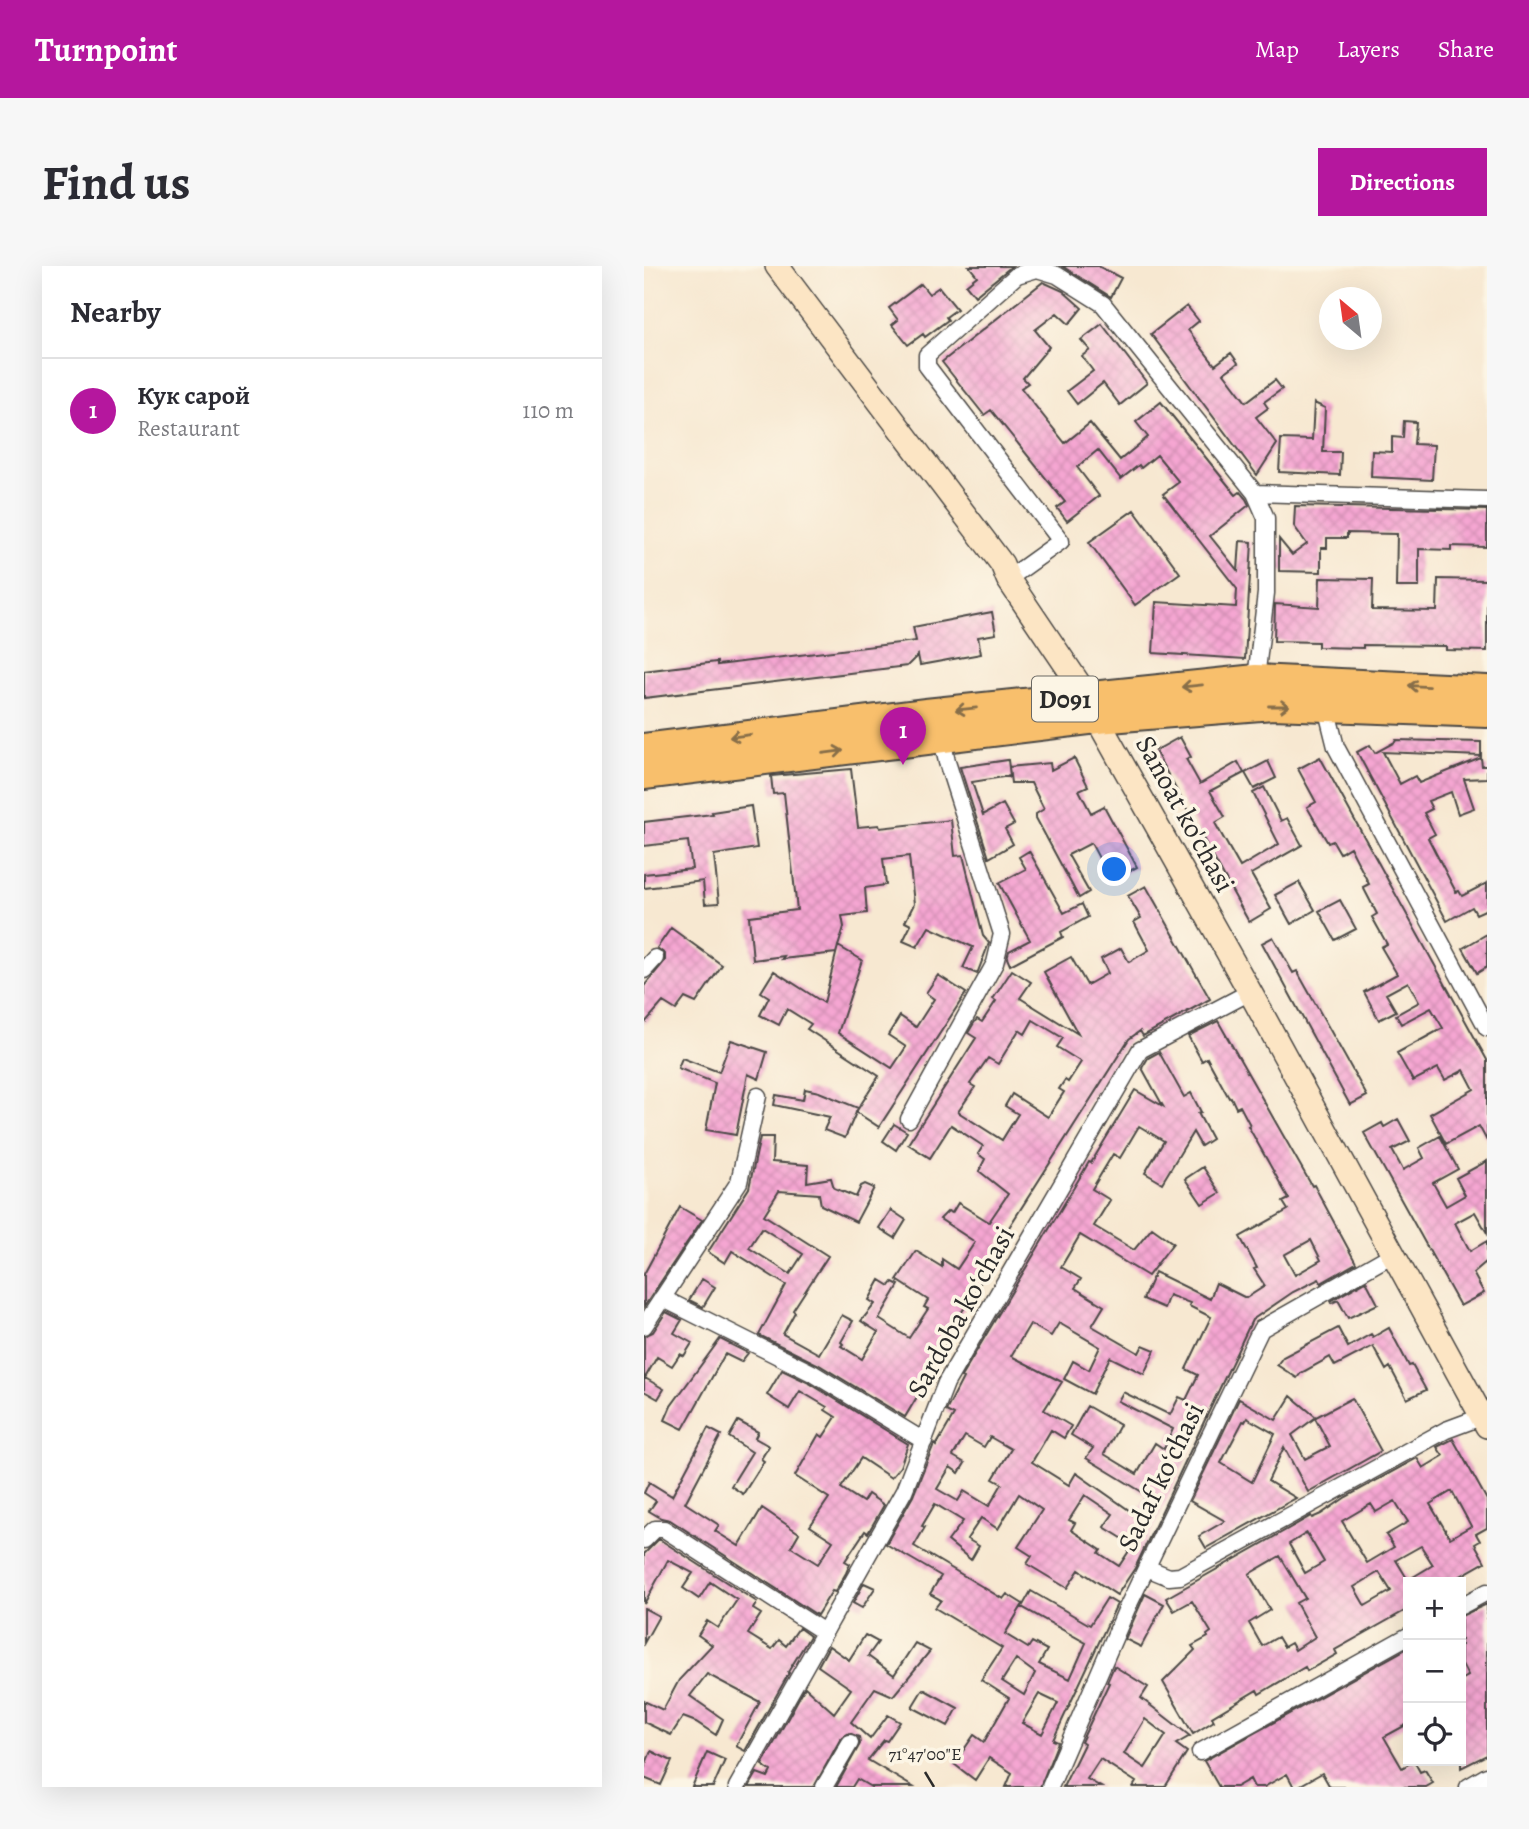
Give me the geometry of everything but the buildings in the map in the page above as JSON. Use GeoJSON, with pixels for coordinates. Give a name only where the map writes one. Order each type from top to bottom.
{"type":"FeatureCollection","features":[{"type":"Feature","properties":{"kind":"highway","name":"D091"},"geometry":{"type":"LineString","coordinates":[[644,775],[942,739],[1092,708],[1256,679],[1487,690]]}},
{"type":"Feature","properties":{"kind":"highway","name":"D091"},"geometry":{"type":"LineString","coordinates":[[644,748],[926,713],[1273,705],[1487,713]]}},
{"type":"Feature","properties":{"kind":"main road","name":"Sanoat ko'chasi"},"geometry":{"type":"LineString","coordinates":[[777,266],[1002,564],[1008,579],[1033,612],[1092,708],[1484,1422]]}},
{"type":"Feature","properties":{"kind":"street"},"geometry":{"type":"LineString","coordinates":[[1008,579],[1061,541],[927,366],[927,355],[1017,275],[1037,269],[1057,275],[1103,304],[1255,493],[1266,518],[1266,593],[1256,679]]}},
{"type":"Feature","properties":{"kind":"street"},"geometry":{"type":"LineString","coordinates":[[1255,493],[1487,500]]}},
{"type":"Feature","properties":{"kind":"street"},"geometry":{"type":"LineString","coordinates":[[1326,707],[1336,747],[1487,1028]]}},
{"type":"Feature","properties":{"kind":"street"},"geometry":{"type":"LineString","coordinates":[[909,1119],[995,963],[1002,934],[942,739]]}},
{"type":"Feature","properties":{"kind":"street","name":"Sardoba koʻchasi"},"geometry":{"type":"LineString","coordinates":[[737,1787],[904,1491],[946,1383],[1140,1050],[1250,992]]}},
{"type":"Feature","properties":{"kind":"street"},"geometry":{"type":"LineString","coordinates":[[644,1326],[739,1182],[758,1096]]}},
{"type":"Feature","properties":{"kind":"street","name":"Sadaf koʻchasi"},"geometry":{"type":"LineString","coordinates":[[1050,1787],[1147,1568],[1261,1329],[1393,1254]]}},
{"type":"Feature","properties":{"kind":"street"},"geometry":{"type":"LineString","coordinates":[[662,1298],[814,1374],[924,1441]]}},
{"type":"Feature","properties":{"kind":"street"},"geometry":{"type":"LineString","coordinates":[[1147,1568],[1169,1577],[1180,1576],[1446,1430],[1484,1422]]}},
{"type":"Feature","properties":{"kind":"street"},"geometry":{"type":"LineString","coordinates":[[644,1540],[655,1529],[663,1529],[824,1632]]}},
{"type":"Feature","properties":{"kind":"street"},"geometry":{"type":"LineString","coordinates":[[1466,1603],[1487,1592]]}},
{"type":"Feature","properties":{"kind":"street"},"geometry":{"type":"LineString","coordinates":[[1200,1752],[1403,1639]]}},
{"type":"Feature","properties":{"kind":"street"},"geometry":{"type":"LineString","coordinates":[[824,1787],[850,1743]]}},
{"type":"Feature","properties":{"kind":"street"},"geometry":{"type":"LineString","coordinates":[[1468,1787],[1487,1776]]}},
{"type":"Feature","properties":{"kind":"place","name":"Кук сарой"},"geometry":{"type":"Point","coordinates":[903,765]}}]}
